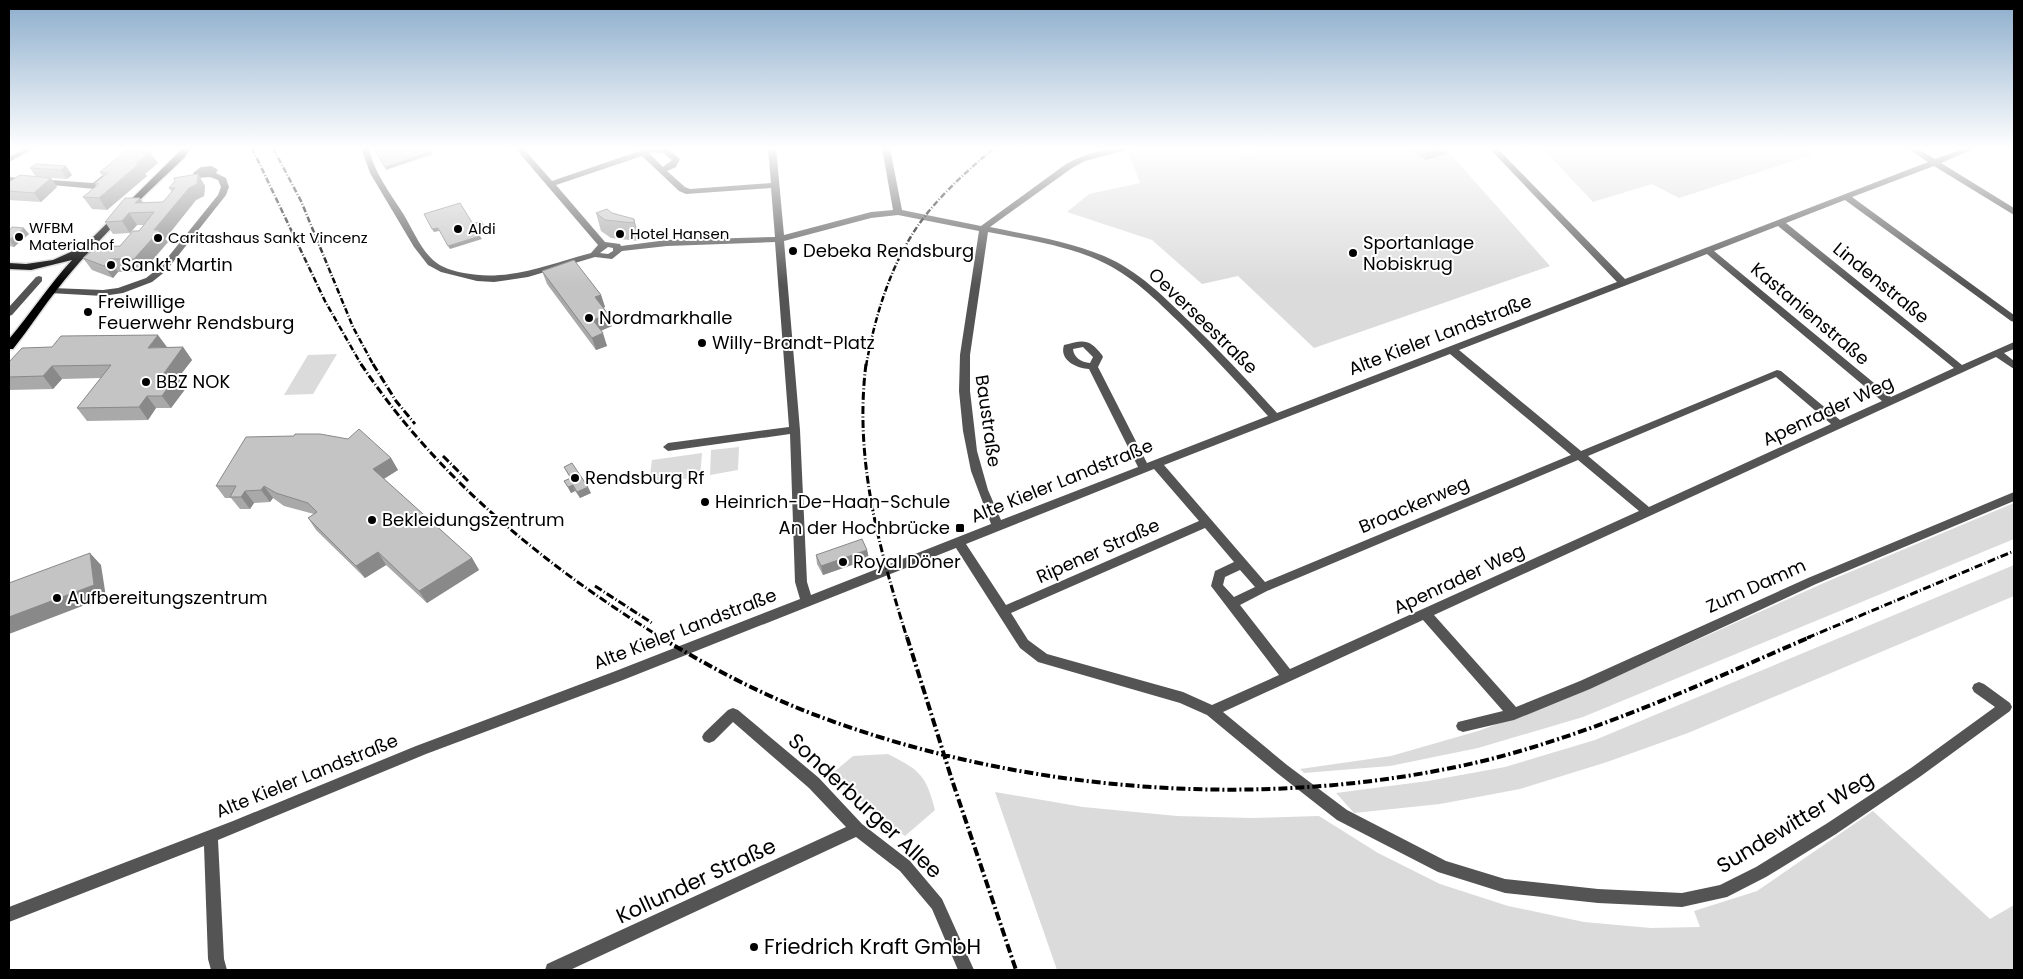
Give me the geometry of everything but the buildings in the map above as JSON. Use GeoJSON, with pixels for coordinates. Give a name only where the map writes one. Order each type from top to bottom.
{"type":"FeatureCollection","features":[{"type":"Feature","properties":{"kind":"main road"},"geometry":{"type":"LineString","coordinates":[[9,346],[53,288],[97,238],[141,194]]}},
{"type":"Feature","properties":{"kind":"main road"},"geometry":{"type":"LineString","coordinates":[[24,267],[53,264],[65,260],[97,238]]}},
{"type":"Feature","properties":{"kind":"main road"},"geometry":{"type":"LineString","coordinates":[[9,266],[46,269],[56,272],[58,276],[53,288]]}},
{"type":"Feature","properties":{"kind":"street"},"geometry":{"type":"LineString","coordinates":[[53,288],[89,294],[111,292],[139,286],[163,269],[222,194]]}},
{"type":"Feature","properties":{"kind":"street"},"geometry":{"type":"LineString","coordinates":[[388,194],[430,262],[440,268],[468,278],[515,278],[596,254],[602,257],[609,257],[616,254],[619,249],[614,245],[603,245],[598,248],[596,254]]}},
{"type":"Feature","properties":{"kind":"street"},"geometry":{"type":"LineString","coordinates":[[559,194],[603,245]]}},
{"type":"Feature","properties":{"kind":"street"},"geometry":{"type":"LineString","coordinates":[[777,194],[795,430],[802,582],[806,602]]}},
{"type":"Feature","properties":{"kind":"street"},"geometry":{"type":"LineString","coordinates":[[895,194],[898,212]]}},
{"type":"Feature","properties":{"kind":"street"},"geometry":{"type":"LineString","coordinates":[[984,228],[1031,194]]}},
{"type":"Feature","properties":{"kind":"street"},"geometry":{"type":"LineString","coordinates":[[1537,194],[1624,284]]}},
{"type":"Feature","properties":{"kind":"street","name":"Alte Kieler Landstraße"},"geometry":{"type":"LineString","coordinates":[[9,915],[211,836],[420,750],[618,676],[1150,466],[1855,194]]}},
{"type":"Feature","properties":{"kind":"street"},"geometry":{"type":"LineString","coordinates":[[1970,194],[2014,220]]}},
{"type":"Feature","properties":{"kind":"street"},"geometry":{"type":"LineString","coordinates":[[1984,194],[2014,212]]}},
{"type":"Feature","properties":{"kind":"street"},"geometry":{"type":"LineString","coordinates":[[1846,197],[2014,319]]}},
{"type":"Feature","properties":{"kind":"street","name":"Oeverseestraße"},"geometry":{"type":"LineString","coordinates":[[619,249],[667,243],[780,239],[871,215],[898,212],[975,228],[984,228],[1074,249],[1101,258],[1150,288],[1177,313],[1276,418]]}},
{"type":"Feature","properties":{"kind":"street","name":"Lindenstraße"},"geometry":{"type":"LineString","coordinates":[[1780,223],[1960,368]]}},
{"type":"Feature","properties":{"kind":"street","name":"Baustraße"},"geometry":{"type":"LineString","coordinates":[[984,228],[965,360],[965,396],[977,470],[986,503],[998,526]]}},
{"type":"Feature","properties":{"kind":"street","name":"Kastanienstraße"},"geometry":{"type":"LineString","coordinates":[[1709,251],[1890,402]]}},
{"type":"Feature","properties":{"kind":"street"},"geometry":{"type":"LineString","coordinates":[[9,313],[40,279]]}},
{"type":"Feature","properties":{"kind":"street","name":"Apenrader Weg"},"geometry":{"type":"LineString","coordinates":[[1212,711],[2014,345]]}},
{"type":"Feature","properties":{"kind":"street"},"geometry":{"type":"LineString","coordinates":[[1452,350],[1648,512]]}},
{"type":"Feature","properties":{"kind":"street"},"geometry":{"type":"LineString","coordinates":[[1997,353],[2014,366]]}},
{"type":"Feature","properties":{"kind":"street"},"geometry":{"type":"LineString","coordinates":[[1092,366],[1150,466],[1206,523],[1263,588]]}},
{"type":"Feature","properties":{"kind":"street","name":"Broackerweg"},"geometry":{"type":"LineString","coordinates":[[1232,602],[1777,373],[1839,425]]}},
{"type":"Feature","properties":{"kind":"street"},"geometry":{"type":"LineString","coordinates":[[668,447],[795,430]]}},
{"type":"Feature","properties":{"kind":"street","name":"Zum Damm"},"geometry":{"type":"LineString","coordinates":[[1463,726],[1514,714],[1585,685],[1812,581],[2014,496]]}},
{"type":"Feature","properties":{"kind":"street","name":"Ripener Straße"},"geometry":{"type":"LineString","coordinates":[[1004,611],[1206,523]]}},
{"type":"Feature","properties":{"kind":"street"},"geometry":{"type":"LineString","coordinates":[[959,542],[1024,644],[1043,658],[1183,698],[1212,711]]}},
{"type":"Feature","properties":{"kind":"street"},"geometry":{"type":"LineString","coordinates":[[1242,564],[1219,574],[1217,586],[1232,602],[1288,677]]}},
{"type":"Feature","properties":{"kind":"street"},"geometry":{"type":"LineString","coordinates":[[1425,614],[1514,714]]}},
{"type":"Feature","properties":{"kind":"street","name":"Sundewitter Weg"},"geometry":{"type":"LineString","coordinates":[[1212,711],[1282,770],[1342,815],[1443,867],[1505,886],[1598,896],[1682,900],[1722,892],[1761,872],[1816,839],[1916,772],[2005,707],[1980,688]]}},
{"type":"Feature","properties":{"kind":"street","name":"Sonderburger Allee"},"geometry":{"type":"LineString","coordinates":[[709,737],[732,714],[814,783],[857,829],[905,866],[937,904],[966,970]]}},
{"type":"Feature","properties":{"kind":"street","name":"Kollunder Straße"},"geometry":{"type":"LineString","coordinates":[[553,970],[857,829]]}},
{"type":"Feature","properties":{"kind":"street"},"geometry":{"type":"LineString","coordinates":[[211,836],[216,959],[219,970]]}},
{"type":"Feature","properties":{"kind":"shaded area","name":"Sportanlage Nobiskrug"},"geometry":{"type":"Polygon","coordinates":[[[1089,194],[1486,194],[1550,266],[1314,348],[1238,276],[1202,284],[1152,240],[1067,212],[1089,194]]]}},
{"type":"Feature","properties":{"kind":"shaded area"},"geometry":{"type":"Polygon","coordinates":[[[1585,194],[1620,194],[1593,202],[1585,194]]]}},
{"type":"Feature","properties":{"kind":"shaded area"},"geometry":{"type":"Polygon","coordinates":[[[1671,194],[1692,194],[1679,198],[1671,194]]]}},
{"type":"Feature","properties":{"kind":"shaded area"},"geometry":{"type":"Polygon","coordinates":[[[337,354],[313,394],[284,395],[308,355],[337,354]]]}},
{"type":"Feature","properties":{"kind":"shaded area"},"geometry":{"type":"Polygon","coordinates":[[[739,447],[738,470],[710,475],[711,450],[739,447]]]}},
{"type":"Feature","properties":{"kind":"shaded area"},"geometry":{"type":"Polygon","coordinates":[[[702,453],[700,477],[649,483],[652,460],[702,453]]]}},
{"type":"Feature","properties":{"kind":"shaded area"},"geometry":{"type":"Polygon","coordinates":[[[2014,503],[2014,539],[1583,717],[1478,748],[1390,766],[1304,773],[1300,769],[1391,756],[1478,731],[1559,702],[1826,582],[2014,503]]]}},
{"type":"Feature","properties":{"kind":"shaded area"},"geometry":{"type":"Polygon","coordinates":[[[2014,565],[2014,596],[1688,733],[1607,762],[1520,789],[1440,804],[1354,813],[1336,793],[1428,781],[1505,767],[1595,740],[2014,565]]]}},
{"type":"Feature","properties":{"kind":"shaded area"},"geometry":{"type":"Polygon","coordinates":[[[888,754],[907,764],[920,774],[928,788],[935,810],[905,836],[829,776],[853,756],[888,754]]]}},
{"type":"Feature","properties":{"kind":"shaded area"},"geometry":{"type":"Polygon","coordinates":[[[995,792],[1083,807],[1177,816],[1251,818],[1319,816],[1378,853],[1440,884],[1508,906],[1584,922],[1651,928],[1700,927],[1694,911],[1757,891],[1873,811],[1990,919],[2014,905],[2014,970],[1057,970],[995,792]]]}},
{"type":"Feature","properties":{"kind":"railway"},"geometry":{"type":"LineString","coordinates":[[274,194],[325,301],[362,366]]}},
{"type":"Feature","properties":{"kind":"railway"},"geometry":{"type":"LineString","coordinates":[[297,194],[353,327],[374,366]]}},
{"type":"Feature","properties":{"kind":"railway"},"geometry":{"type":"LineString","coordinates":[[866,366],[879,310],[892,274],[919,224],[944,194]]}},
{"type":"Feature","properties":{"kind":"railway"},"geometry":{"type":"LineString","coordinates":[[361,364],[391,406],[424,445],[496,517],[577,581],[619,611],[662,638]]}},
{"type":"Feature","properties":{"kind":"railway"},"geometry":{"type":"LineString","coordinates":[[373,364],[396,401],[415,424]]}},
{"type":"Feature","properties":{"kind":"railway"},"geometry":{"type":"LineString","coordinates":[[866,364],[863,400],[863,435],[866,469],[887,571],[907,638]]}},
{"type":"Feature","properties":{"kind":"railway"},"geometry":{"type":"LineString","coordinates":[[443,456],[468,481]]}},
{"type":"Feature","properties":{"kind":"railway"},"geometry":{"type":"LineString","coordinates":[[1807,638],[2014,551]]}},
{"type":"Feature","properties":{"kind":"railway"},"geometry":{"type":"LineString","coordinates":[[595,586],[652,623]]}},
{"type":"Feature","properties":{"kind":"railway"},"geometry":{"type":"LineString","coordinates":[[660,637],[749,686],[805,711],[885,739],[944,754]]}},
{"type":"Feature","properties":{"kind":"railway"},"geometry":{"type":"LineString","coordinates":[[907,637],[944,754]]}},
{"type":"Feature","properties":{"kind":"railway"},"geometry":{"type":"LineString","coordinates":[[944,754],[1054,777],[1140,786],[1227,790],[1314,787],[1399,777],[1483,761],[1567,736],[1649,706],[1810,637]]}},
{"type":"Feature","properties":{"kind":"railway"},"geometry":{"type":"LineString","coordinates":[[944,754],[1016,970]]}},
{"type":"Feature","properties":{"kind":"place","name":"Aldi"},"geometry":{"type":"Point","coordinates":[458,229]}},
{"type":"Feature","properties":{"kind":"place","name":"Hotel Hansen"},"geometry":{"type":"Point","coordinates":[620,234]}},
{"type":"Feature","properties":{"kind":"place","name":"WFBM Materialhof"},"geometry":{"type":"Point","coordinates":[19,237]}},
{"type":"Feature","properties":{"kind":"place","name":"Caritashaus Sankt Vincenz"},"geometry":{"type":"Point","coordinates":[158,238]}},
{"type":"Feature","properties":{"kind":"place","name":"Debeka Rendsburg"},"geometry":{"type":"Point","coordinates":[793,251]}},
{"type":"Feature","properties":{"kind":"place","name":"Sportanlage Nobiskrug"},"geometry":{"type":"Point","coordinates":[1353,253]}},
{"type":"Feature","properties":{"kind":"place","name":"Sankt Martin"},"geometry":{"type":"Point","coordinates":[111,265]}},
{"type":"Feature","properties":{"kind":"place","name":"Freiwillige Feuerwehr Rendsburg"},"geometry":{"type":"Point","coordinates":[88,312]}},
{"type":"Feature","properties":{"kind":"place","name":"Nordmarkhalle"},"geometry":{"type":"Point","coordinates":[589,318]}},
{"type":"Feature","properties":{"kind":"place","name":"Willy-Brandt-Platz"},"geometry":{"type":"Point","coordinates":[702,343]}},
{"type":"Feature","properties":{"kind":"place","name":"BBZ NOK"},"geometry":{"type":"Point","coordinates":[146,382]}},
{"type":"Feature","properties":{"kind":"place","name":"Rendsburg Rf"},"geometry":{"type":"Point","coordinates":[575,478]}},
{"type":"Feature","properties":{"kind":"place","name":"Heinrich-De-Haan-Schule"},"geometry":{"type":"Point","coordinates":[705,502]}},
{"type":"Feature","properties":{"kind":"place","name":"Bekleidungszentrum"},"geometry":{"type":"Point","coordinates":[372,520]}},
{"type":"Feature","properties":{"kind":"place","name":"An der Hochbrücke"},"geometry":{"type":"Point","coordinates":[960,528]}},
{"type":"Feature","properties":{"kind":"place","name":"Royal Döner"},"geometry":{"type":"Point","coordinates":[843,562]}},
{"type":"Feature","properties":{"kind":"place","name":"Aufbereitungszentrum"},"geometry":{"type":"Point","coordinates":[57,598]}},
{"type":"Feature","properties":{"kind":"place","name":"Friedrich Kraft GmbH"},"geometry":{"type":"Point","coordinates":[754,947]}}]}
